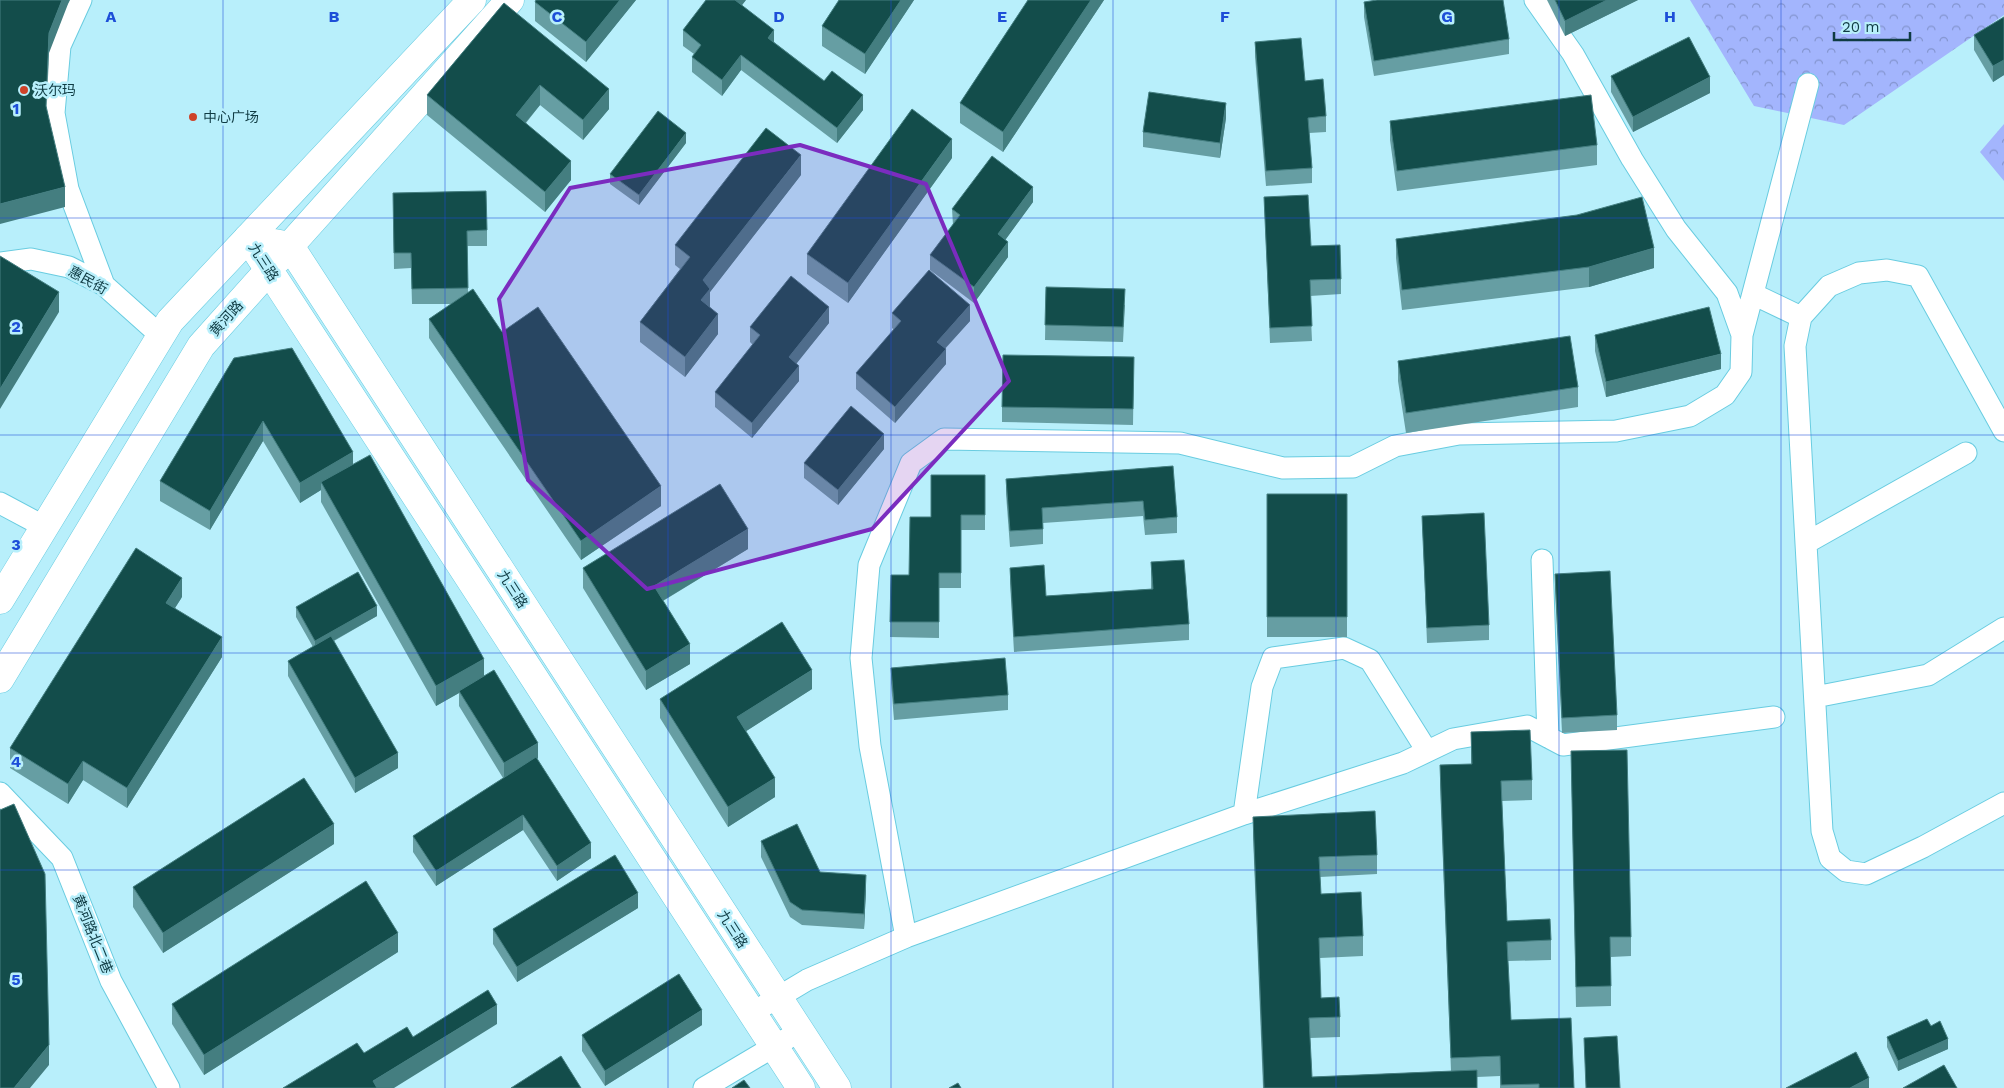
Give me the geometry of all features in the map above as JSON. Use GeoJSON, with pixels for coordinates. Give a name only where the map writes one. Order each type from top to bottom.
{"type":"FeatureCollection","features":[{"type":"Feature","properties":{"kind":"main road"},"geometry":{"type":"LineString","coordinates":[[0,600],[170,321],[472,0]]}},
{"type":"Feature","properties":{"kind":"main road","name":"黄河路"},"geometry":{"type":"LineString","coordinates":[[0,679],[201,346],[510,0]]}},
{"type":"Feature","properties":{"kind":"main road","name":"九三路"},"geometry":{"type":"LineString","coordinates":[[248,238],[290,246],[837,1088]]}},
{"type":"Feature","properties":{"kind":"main road","name":"九三路"},"geometry":{"type":"LineString","coordinates":[[248,238],[800,1088]]}},
{"type":"Feature","properties":{"kind":"street"},"geometry":{"type":"LineString","coordinates":[[81,0],[60,46],[54,113],[68,189],[104,285]]}},
{"type":"Feature","properties":{"kind":"street"},"geometry":{"type":"LineString","coordinates":[[1535,0],[1573,54],[1632,159],[1676,229],[1727,293],[1742,335]]}},
{"type":"Feature","properties":{"kind":"street"},"geometry":{"type":"LineString","coordinates":[[906,937],[870,746],[861,658],[868,565],[911,463],[944,439],[1180,443],[1283,468],[1353,466],[1395,446],[1459,434],[1616,431],[1690,416],[1726,395],[1741,372],[1742,335],[1808,84]]}},
{"type":"Feature","properties":{"kind":"street","name":"惠民街"},"geometry":{"type":"LineString","coordinates":[[0,263],[31,259],[69,267],[104,285],[161,336]]}},
{"type":"Feature","properties":{"kind":"street"},"geometry":{"type":"LineString","coordinates":[[2004,431],[1918,276],[1887,270],[1859,273],[1829,286],[1801,317],[1795,346],[1822,831],[1830,858],[1846,871],[1866,874],[1923,847],[2004,803]]}},
{"type":"Feature","properties":{"kind":"street"},"geometry":{"type":"LineString","coordinates":[[1753,294],[1801,317]]}},
{"type":"Feature","properties":{"kind":"street"},"geometry":{"type":"LineString","coordinates":[[1806,543],[1966,454]]}},
{"type":"Feature","properties":{"kind":"street"},"geometry":{"type":"LineString","coordinates":[[0,503],[44,527]]}},
{"type":"Feature","properties":{"kind":"street"},"geometry":{"type":"LineString","coordinates":[[1542,560],[1548,737]]}},
{"type":"Feature","properties":{"kind":"street"},"geometry":{"type":"LineString","coordinates":[[1814,697],[1928,675],[2004,628]]}},
{"type":"Feature","properties":{"kind":"street"},"geometry":{"type":"LineString","coordinates":[[1244,814],[1262,687],[1274,658],[1344,648],[1370,660],[1427,751]]}},
{"type":"Feature","properties":{"kind":"street"},"geometry":{"type":"LineString","coordinates":[[752,1013],[807,980],[906,937],[1244,814],[1403,762],[1453,739],[1527,726],[1562,745],[1774,717]]}},
{"type":"Feature","properties":{"kind":"street","name":"黄河路北二巷"},"geometry":{"type":"LineString","coordinates":[[0,793],[62,858],[111,981],[169,1088]]}},
{"type":"Feature","properties":{"kind":"street"},"geometry":{"type":"LineString","coordinates":[[704,1088],[800,1031]]}},
{"type":"Feature","properties":{"kind":"highlighted area"},"geometry":{"type":"Polygon","coordinates":[[[800,145],[926,184],[1009,381],[872,529],[647,589],[528,480],[499,299],[570,188],[800,145]]]}},
{"type":"Feature","properties":{"kind":"green space"},"geometry":{"type":"Polygon","coordinates":[[[1690,0],[2004,0],[2004,15],[1844,125],[1754,106],[1690,0]]]}},
{"type":"Feature","properties":{"kind":"green space"},"geometry":{"type":"Polygon","coordinates":[[[2004,124],[2004,181],[1980,152],[2004,124]]]}},
{"type":"Feature","properties":{"kind":"building","name":"沃尔玛"},"geometry":{"type":"Polygon","coordinates":[[[0,0],[62,0],[49,33],[46,106],[65,187],[0,204],[0,0]]]}},
{"type":"Feature","properties":{"kind":"building"},"geometry":{"type":"Polygon","coordinates":[[[536,0],[620,0],[586,42],[535,2],[536,0]]]}},
{"type":"Feature","properties":{"kind":"building"},"geometry":{"type":"Polygon","coordinates":[[[706,0],[735,0],[774,30],[768,38],[824,81],[832,71],[863,95],[837,128],[741,55],[722,80],[692,57],[701,45],[683,30],[706,0]]]}},
{"type":"Feature","properties":{"kind":"building"},"geometry":{"type":"Polygon","coordinates":[[[839,0],[901,0],[865,54],[822,26],[839,0]]]}},
{"type":"Feature","properties":{"kind":"building"},"geometry":{"type":"Polygon","coordinates":[[[1028,0],[1091,0],[1003,132],[960,103],[1028,0]]]}},
{"type":"Feature","properties":{"kind":"building"},"geometry":{"type":"Polygon","coordinates":[[[1377,0],[1503,0],[1509,39],[1374,61],[1364,2],[1377,0]]]}},
{"type":"Feature","properties":{"kind":"building"},"geometry":{"type":"Polygon","coordinates":[[[1555,0],[1607,0],[1565,21],[1555,0]]]}},
{"type":"Feature","properties":{"kind":"building"},"geometry":{"type":"Polygon","coordinates":[[[504,3],[609,89],[583,120],[540,85],[516,115],[571,161],[545,192],[427,95],[504,3]]]}},
{"type":"Feature","properties":{"kind":"building"},"geometry":{"type":"Polygon","coordinates":[[[2004,17],[2004,60],[1993,66],[1974,35],[2004,17]]]}},
{"type":"Feature","properties":{"kind":"building"},"geometry":{"type":"Polygon","coordinates":[[[1689,37],[1710,77],[1633,117],[1611,76],[1689,37]]]}},
{"type":"Feature","properties":{"kind":"building"},"geometry":{"type":"Polygon","coordinates":[[[1301,38],[1305,81],[1323,79],[1326,116],[1308,118],[1312,168],[1266,171],[1255,42],[1301,38]]]}},
{"type":"Feature","properties":{"kind":"building"},"geometry":{"type":"Polygon","coordinates":[[[1149,92],[1226,103],[1220,143],[1143,132],[1149,92]]]}},
{"type":"Feature","properties":{"kind":"building"},"geometry":{"type":"Polygon","coordinates":[[[1591,95],[1597,145],[1397,171],[1390,121],[1591,95]]]}},
{"type":"Feature","properties":{"kind":"building"},"geometry":{"type":"Polygon","coordinates":[[[912,109],[952,139],[848,283],[807,254],[912,109]]]}},
{"type":"Feature","properties":{"kind":"building"},"geometry":{"type":"Polygon","coordinates":[[[658,111],[686,133],[639,195],[610,174],[658,111]]]}},
{"type":"Feature","properties":{"kind":"building"},"geometry":{"type":"Polygon","coordinates":[[[766,128],[801,155],[703,280],[710,289],[701,300],[718,314],[685,357],[640,322],[690,257],[675,245],[766,128]]]}},
{"type":"Feature","properties":{"kind":"building"},"geometry":{"type":"Polygon","coordinates":[[[992,156],[1033,187],[998,234],[1008,242],[974,287],[930,255],[960,215],[952,209],[992,156]]]}},
{"type":"Feature","properties":{"kind":"building"},"geometry":{"type":"Polygon","coordinates":[[[486,191],[487,230],[467,231],[468,288],[412,289],[411,253],[394,253],[393,193],[486,191]]]}},
{"type":"Feature","properties":{"kind":"building"},"geometry":{"type":"Polygon","coordinates":[[[1308,195],[1311,246],[1340,245],[1341,279],[1310,280],[1312,326],[1270,328],[1264,197],[1308,195]]]}},
{"type":"Feature","properties":{"kind":"building"},"geometry":{"type":"Polygon","coordinates":[[[1642,197],[1654,248],[1589,267],[1402,290],[1396,239],[1577,215],[1642,197]]]}},
{"type":"Feature","properties":{"kind":"building"},"geometry":{"type":"Polygon","coordinates":[[[0,256],[59,292],[0,389],[0,256]]]}},
{"type":"Feature","properties":{"kind":"building"},"geometry":{"type":"Polygon","coordinates":[[[929,270],[970,305],[937,342],[946,349],[895,407],[856,373],[901,321],[892,313],[929,270]]]}},
{"type":"Feature","properties":{"kind":"building"},"geometry":{"type":"Polygon","coordinates":[[[791,276],[829,307],[789,357],[799,366],[752,423],[715,392],[760,335],[750,327],[791,276]]]}},
{"type":"Feature","properties":{"kind":"building"},"geometry":{"type":"Polygon","coordinates":[[[1046,287],[1125,289],[1123,327],[1045,325],[1046,287]]]}},
{"type":"Feature","properties":{"kind":"building"},"geometry":{"type":"Polygon","coordinates":[[[473,289],[502,332],[538,307],[661,486],[581,541],[429,319],[473,289]]]}},
{"type":"Feature","properties":{"kind":"building"},"geometry":{"type":"Polygon","coordinates":[[[1709,307],[1721,354],[1606,382],[1595,335],[1709,307]]]}},
{"type":"Feature","properties":{"kind":"building"},"geometry":{"type":"Polygon","coordinates":[[[1570,336],[1578,387],[1406,413],[1398,361],[1570,336]]]}},
{"type":"Feature","properties":{"kind":"building"},"geometry":{"type":"Polygon","coordinates":[[[292,348],[353,452],[300,483],[263,421],[210,511],[160,481],[234,358],[292,348]]]}},
{"type":"Feature","properties":{"kind":"building"},"geometry":{"type":"Polygon","coordinates":[[[1003,355],[1134,357],[1133,409],[1002,407],[1003,355]]]}},
{"type":"Feature","properties":{"kind":"building"},"geometry":{"type":"Polygon","coordinates":[[[851,406],[884,434],[838,490],[804,463],[851,406]]]}},
{"type":"Feature","properties":{"kind":"building"},"geometry":{"type":"Polygon","coordinates":[[[370,455],[484,659],[436,686],[321,482],[370,455]]]}},
{"type":"Feature","properties":{"kind":"building"},"geometry":{"type":"Polygon","coordinates":[[[1173,466],[1177,517],[1145,520],[1143,501],[1042,508],[1043,529],[1010,531],[1006,479],[1173,466]]]}},
{"type":"Feature","properties":{"kind":"building"},"geometry":{"type":"Polygon","coordinates":[[[931,475],[985,475],[985,515],[961,515],[961,573],[939,573],[939,622],[890,622],[891,575],[909,575],[910,517],[931,517],[931,475]]]}},
{"type":"Feature","properties":{"kind":"building"},"geometry":{"type":"Polygon","coordinates":[[[720,484],[748,529],[654,586],[690,644],[646,671],[583,568],[720,484]]]}},
{"type":"Feature","properties":{"kind":"building"},"geometry":{"type":"Polygon","coordinates":[[[1267,494],[1347,494],[1347,617],[1267,617],[1267,494]]]}},
{"type":"Feature","properties":{"kind":"building"},"geometry":{"type":"Polygon","coordinates":[[[1484,513],[1489,625],[1427,628],[1422,516],[1484,513]]]}},
{"type":"Feature","properties":{"kind":"building"},"geometry":{"type":"Polygon","coordinates":[[[136,548],[182,578],[166,603],[222,637],[127,788],[83,761],[68,784],[10,748],[136,548]]]}},
{"type":"Feature","properties":{"kind":"building"},"geometry":{"type":"Polygon","coordinates":[[[1184,560],[1189,624],[1014,637],[1010,568],[1044,565],[1046,596],[1153,589],[1151,562],[1184,560]]]}},
{"type":"Feature","properties":{"kind":"building"},"geometry":{"type":"Polygon","coordinates":[[[1610,571],[1617,715],[1562,718],[1555,574],[1610,571]]]}},
{"type":"Feature","properties":{"kind":"building"},"geometry":{"type":"Polygon","coordinates":[[[358,572],[377,606],[315,641],[296,607],[358,572]]]}},
{"type":"Feature","properties":{"kind":"building"},"geometry":{"type":"Polygon","coordinates":[[[782,622],[812,670],[737,717],[775,778],[728,807],[660,699],[782,622]]]}},
{"type":"Feature","properties":{"kind":"building"},"geometry":{"type":"Polygon","coordinates":[[[331,636],[398,753],[355,778],[288,661],[331,636]]]}},
{"type":"Feature","properties":{"kind":"building"},"geometry":{"type":"Polygon","coordinates":[[[1005,658],[1008,695],[894,704],[891,668],[1005,658]]]}},
{"type":"Feature","properties":{"kind":"building"},"geometry":{"type":"Polygon","coordinates":[[[494,670],[538,743],[504,763],[459,691],[494,670]]]}},
{"type":"Feature","properties":{"kind":"building"},"geometry":{"type":"Polygon","coordinates":[[[1530,730],[1532,780],[1501,781],[1507,921],[1550,919],[1551,940],[1507,942],[1511,1020],[1571,1018],[1574,1088],[1539,1088],[1539,1084],[1501,1085],[1500,1056],[1451,1058],[1440,765],[1472,764],[1471,732],[1530,730]]]}},
{"type":"Feature","properties":{"kind":"building"},"geometry":{"type":"Polygon","coordinates":[[[1627,750],[1631,937],[1610,937],[1611,986],[1576,987],[1571,751],[1627,750]]]}},
{"type":"Feature","properties":{"kind":"building"},"geometry":{"type":"Polygon","coordinates":[[[536,757],[591,843],[557,866],[523,815],[436,871],[413,836],[536,757]]]}},
{"type":"Feature","properties":{"kind":"building"},"geometry":{"type":"Polygon","coordinates":[[[304,778],[334,824],[163,933],[133,887],[304,778]]]}},
{"type":"Feature","properties":{"kind":"building"},"geometry":{"type":"Polygon","coordinates":[[[14,804],[45,874],[49,1045],[14,1088],[0,1088],[0,810],[14,804]]]}},
{"type":"Feature","properties":{"kind":"building"},"geometry":{"type":"Polygon","coordinates":[[[1375,811],[1377,855],[1319,857],[1321,894],[1361,892],[1363,936],[1319,938],[1321,998],[1339,997],[1340,1017],[1309,1018],[1312,1077],[1477,1070],[1477,1088],[1264,1088],[1253,817],[1375,811]]]}},
{"type":"Feature","properties":{"kind":"building"},"geometry":{"type":"Polygon","coordinates":[[[797,824],[820,872],[866,875],[864,914],[802,910],[790,902],[761,841],[797,824]]]}},
{"type":"Feature","properties":{"kind":"building"},"geometry":{"type":"Polygon","coordinates":[[[615,855],[638,893],[517,967],[493,929],[615,855]]]}},
{"type":"Feature","properties":{"kind":"building"},"geometry":{"type":"Polygon","coordinates":[[[366,881],[398,933],[204,1055],[172,1004],[366,881]]]}},
{"type":"Feature","properties":{"kind":"building"},"geometry":{"type":"Polygon","coordinates":[[[679,974],[702,1010],[605,1071],[582,1035],[679,974]]]}},
{"type":"Feature","properties":{"kind":"building"},"geometry":{"type":"Polygon","coordinates":[[[488,990],[497,1005],[373,1081],[377,1088],[283,1088],[357,1043],[364,1053],[407,1027],[413,1037],[488,990]]]}},
{"type":"Feature","properties":{"kind":"building"},"geometry":{"type":"Polygon","coordinates":[[[1927,1019],[1931,1026],[1940,1021],[1948,1039],[1898,1061],[1887,1037],[1927,1019]]]}},
{"type":"Feature","properties":{"kind":"building"},"geometry":{"type":"Polygon","coordinates":[[[1617,1036],[1620,1088],[1586,1088],[1584,1038],[1617,1036]]]}},
{"type":"Feature","properties":{"kind":"building"},"geometry":{"type":"Polygon","coordinates":[[[1856,1052],[1869,1078],[1850,1088],[1786,1088],[1856,1052]]]}},
{"type":"Feature","properties":{"kind":"building"},"geometry":{"type":"Polygon","coordinates":[[[561,1056],[581,1088],[511,1088],[561,1056]]]}},
{"type":"Feature","properties":{"kind":"building"},"geometry":{"type":"Polygon","coordinates":[[[1944,1065],[1957,1088],[1903,1088],[1944,1065]]]}},
{"type":"Feature","properties":{"kind":"building"},"geometry":{"type":"Polygon","coordinates":[[[744,1080],[750,1088],[732,1088],[744,1080]]]}},
{"type":"Feature","properties":{"kind":"building"},"geometry":{"type":"Polygon","coordinates":[[[958,1083],[961,1088],[949,1088],[958,1083]]]}},
{"type":"Feature","properties":{"kind":"place","name":"沃尔玛"},"geometry":{"type":"Point","coordinates":[24,90]}},
{"type":"Feature","properties":{"kind":"place","name":"中心广场"},"geometry":{"type":"Point","coordinates":[193,117]}}]}
